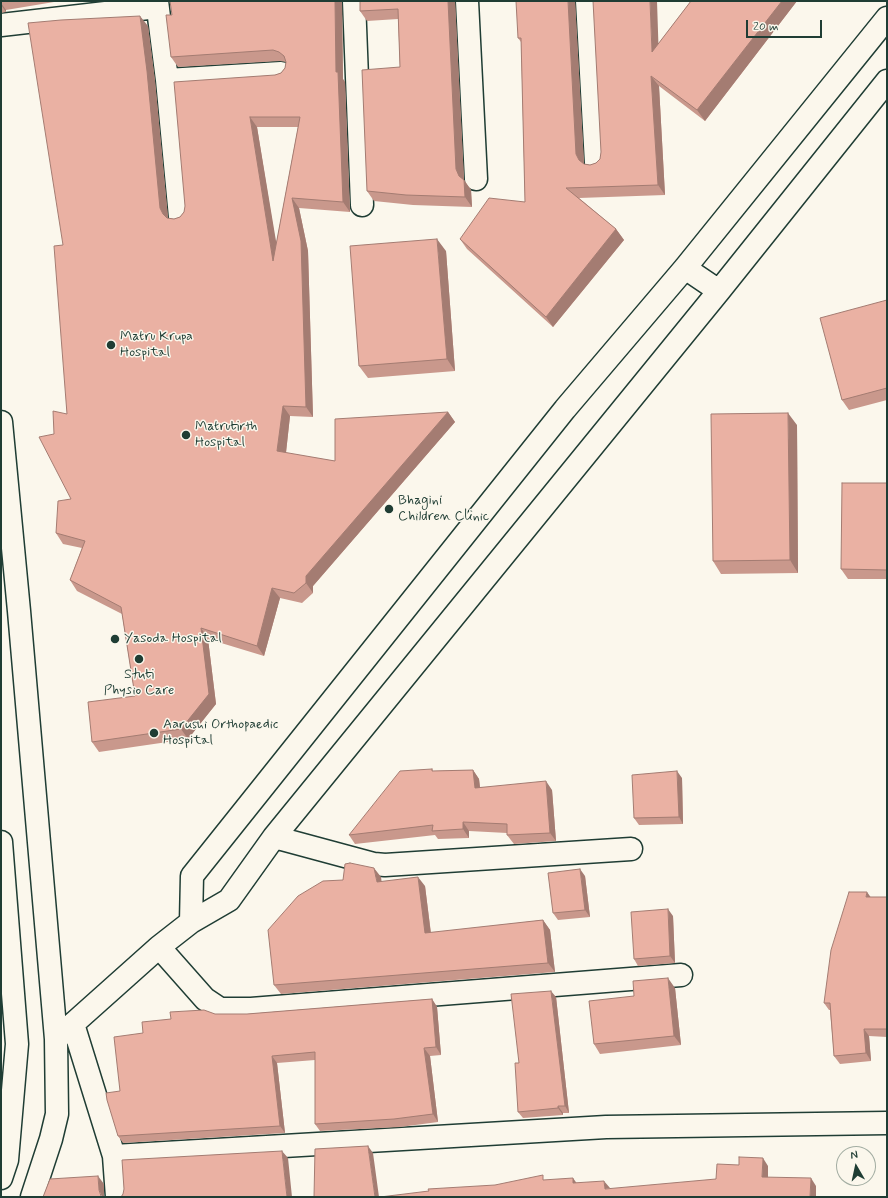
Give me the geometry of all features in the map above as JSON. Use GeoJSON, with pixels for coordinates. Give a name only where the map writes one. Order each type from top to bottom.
{"type":"FeatureCollection","features":[{"type":"Feature","properties":{"kind":"main road"},"geometry":{"type":"LineString","coordinates":[[354,1],[362,205]]}},
{"type":"Feature","properties":{"kind":"main road"},"geometry":{"type":"LineString","coordinates":[[467,1],[476,180]]}},
{"type":"Feature","properties":{"kind":"main road"},"geometry":{"type":"LineString","coordinates":[[587,1],[596,164]]}},
{"type":"Feature","properties":{"kind":"main road"},"geometry":{"type":"LineString","coordinates":[[1,25],[157,4],[167,80],[180,217]]}},
{"type":"Feature","properties":{"kind":"main road"},"geometry":{"type":"LineString","coordinates":[[191,922],[192,876],[565,409],[685,268],[887,18]]}},
{"type":"Feature","properties":{"kind":"main road"},"geometry":{"type":"LineString","coordinates":[[167,80],[281,73]]}},
{"type":"Feature","properties":{"kind":"main road"},"geometry":{"type":"LineString","coordinates":[[56,1039],[159,947],[191,922],[229,900],[274,837],[719,291],[887,81]]}},
{"type":"Feature","properties":{"kind":"main road"},"geometry":{"type":"LineString","coordinates":[[685,268],[719,291]]}},
{"type":"Feature","properties":{"kind":"main road"},"geometry":{"type":"LineString","coordinates":[[1,422],[56,1039],[57,1114],[51,1139],[32,1197]]}},
{"type":"Feature","properties":{"kind":"main road"},"geometry":{"type":"LineString","coordinates":[[274,837],[374,864],[385,865],[631,849]]}},
{"type":"Feature","properties":{"kind":"main road"},"geometry":{"type":"LineString","coordinates":[[1,842],[17,1044],[7,1160],[1,1178]]}},
{"type":"Feature","properties":{"kind":"main road"},"geometry":{"type":"LineString","coordinates":[[159,947],[205,999],[220,1009],[251,1009],[681,975]]}},
{"type":"Feature","properties":{"kind":"main road"},"geometry":{"type":"LineString","coordinates":[[73,1024],[114,1156],[117,1197]]}},
{"type":"Feature","properties":{"kind":"main road"},"geometry":{"type":"LineString","coordinates":[[114,1156],[606,1127],[887,1123]]}},
{"type":"Feature","properties":{"kind":"building"},"geometry":{"type":"Polygon","coordinates":[[[170,1],[335,1],[336,72],[338,72],[343,202],[292,198],[301,241],[306,407],[283,406],[277,451],[335,461],[335,419],[448,412],[306,576],[306,583],[294,593],[272,588],[257,646],[201,628],[209,694],[181,729],[92,742],[88,702],[135,696],[121,607],[70,580],[85,541],[56,533],[58,501],[71,499],[39,437],[54,434],[53,411],[67,414],[54,246],[63,245],[28,23],[140,16],[147,71],[160,208],[167,218],[174,219],[180,217],[184,212],[185,206],[174,82],[275,75],[281,73],[285,68],[286,62],[284,56],[273,50],[171,57],[166,15],[172,15],[170,1]],[[250,117],[273,261],[300,117],[250,117]]]}},
{"type":"Feature","properties":{"kind":"building"},"geometry":{"type":"Polygon","coordinates":[[[360,1],[448,1],[456,169],[459,176],[464,180],[465,197],[406,195],[367,191],[362,70],[400,67],[398,9],[360,11],[360,1]]]}},
{"type":"Feature","properties":{"kind":"building"},"geometry":{"type":"Polygon","coordinates":[[[516,1],[568,1],[576,154],[579,160],[584,164],[590,165],[596,163],[600,159],[601,152],[593,1],[650,1],[652,52],[691,1],[782,1],[697,110],[651,76],[658,185],[566,188],[616,229],[546,317],[460,239],[489,198],[525,202],[521,38],[518,38],[516,1]]]}},
{"type":"Feature","properties":{"kind":"building"},"geometry":{"type":"Polygon","coordinates":[[[437,239],[447,359],[359,366],[350,246],[437,239]]]}},
{"type":"Feature","properties":{"kind":"building"},"geometry":{"type":"Polygon","coordinates":[[[887,300],[887,388],[842,400],[820,318],[887,300]]]}},
{"type":"Feature","properties":{"kind":"building"},"geometry":{"type":"Polygon","coordinates":[[[788,413],[790,560],[713,561],[711,414],[788,413]]]}},
{"type":"Feature","properties":{"kind":"building"},"geometry":{"type":"Polygon","coordinates":[[[842,483],[887,483],[887,570],[841,569],[842,483]]]}},
{"type":"Feature","properties":{"kind":"building"},"geometry":{"type":"Polygon","coordinates":[[[432,769],[432,771],[473,770],[475,788],[546,781],[550,833],[507,835],[507,824],[463,822],[463,829],[432,831],[433,825],[349,835],[400,771],[432,769]]]}},
{"type":"Feature","properties":{"kind":"building"},"geometry":{"type":"Polygon","coordinates":[[[677,771],[679,817],[634,818],[632,775],[677,771]]]}},
{"type":"Feature","properties":{"kind":"building"},"geometry":{"type":"Polygon","coordinates":[[[350,863],[374,868],[377,882],[418,877],[425,933],[543,920],[548,963],[274,985],[268,930],[298,896],[323,881],[343,880],[345,864],[350,863]]]}},
{"type":"Feature","properties":{"kind":"building"},"geometry":{"type":"Polygon","coordinates":[[[580,869],[585,910],[553,913],[548,873],[580,869]]]}},
{"type":"Feature","properties":{"kind":"building"},"geometry":{"type":"Polygon","coordinates":[[[849,892],[867,892],[866,897],[887,897],[887,1029],[864,1029],[866,1053],[834,1056],[830,1003],[824,1003],[831,950],[849,892]]]}},
{"type":"Feature","properties":{"kind":"building"},"geometry":{"type":"Polygon","coordinates":[[[668,909],[670,956],[634,959],[631,912],[668,909]]]}},
{"type":"Feature","properties":{"kind":"building"},"geometry":{"type":"Polygon","coordinates":[[[668,978],[674,1036],[594,1044],[589,1001],[634,996],[633,981],[668,978]]]}},
{"type":"Feature","properties":{"kind":"building"},"geometry":{"type":"Polygon","coordinates":[[[551,991],[565,1106],[518,1112],[515,1063],[519,1063],[511,994],[551,991]]]}},
{"type":"Feature","properties":{"kind":"building"},"geometry":{"type":"Polygon","coordinates":[[[432,999],[436,1047],[424,1048],[433,1114],[394,1119],[315,1124],[315,1052],[272,1056],[280,1126],[118,1136],[106,1093],[120,1091],[114,1037],[143,1033],[142,1022],[171,1019],[170,1012],[204,1010],[215,1014],[247,1014],[432,999]]]}},
{"type":"Feature","properties":{"kind":"building"},"geometry":{"type":"Polygon","coordinates":[[[368,1146],[375,1197],[314,1197],[315,1149],[368,1146]]]}},
{"type":"Feature","properties":{"kind":"building"},"geometry":{"type":"Polygon","coordinates":[[[282,1151],[287,1197],[121,1197],[124,1189],[122,1160],[282,1151]]]}},
{"type":"Feature","properties":{"kind":"building"},"geometry":{"type":"Polygon","coordinates":[[[739,1157],[763,1158],[762,1177],[811,1178],[810,1197],[380,1197],[429,1191],[428,1189],[495,1185],[543,1175],[543,1180],[573,1178],[573,1183],[604,1181],[605,1189],[716,1179],[717,1164],[739,1165],[739,1157]]]}},
{"type":"Feature","properties":{"kind":"building"},"geometry":{"type":"Polygon","coordinates":[[[98,1176],[99,1190],[102,1197],[43,1197],[50,1179],[98,1176]]]}},
{"type":"Feature","properties":{"kind":"place","name":"Matru Krupa Hospital"},"geometry":{"type":"Point","coordinates":[111,345]}},
{"type":"Feature","properties":{"kind":"place","name":"Matrutirth Hospital"},"geometry":{"type":"Point","coordinates":[186,435]}},
{"type":"Feature","properties":{"kind":"place","name":"Bhagini Children Clinic"},"geometry":{"type":"Point","coordinates":[389,509]}},
{"type":"Feature","properties":{"kind":"place","name":"Yasoda Hospital"},"geometry":{"type":"Point","coordinates":[115,639]}},
{"type":"Feature","properties":{"kind":"place","name":"Stuti Physio Care"},"geometry":{"type":"Point","coordinates":[139,659]}},
{"type":"Feature","properties":{"kind":"place","name":"Aarushi Orthopaedic Hospital"},"geometry":{"type":"Point","coordinates":[154,733]}}]}
